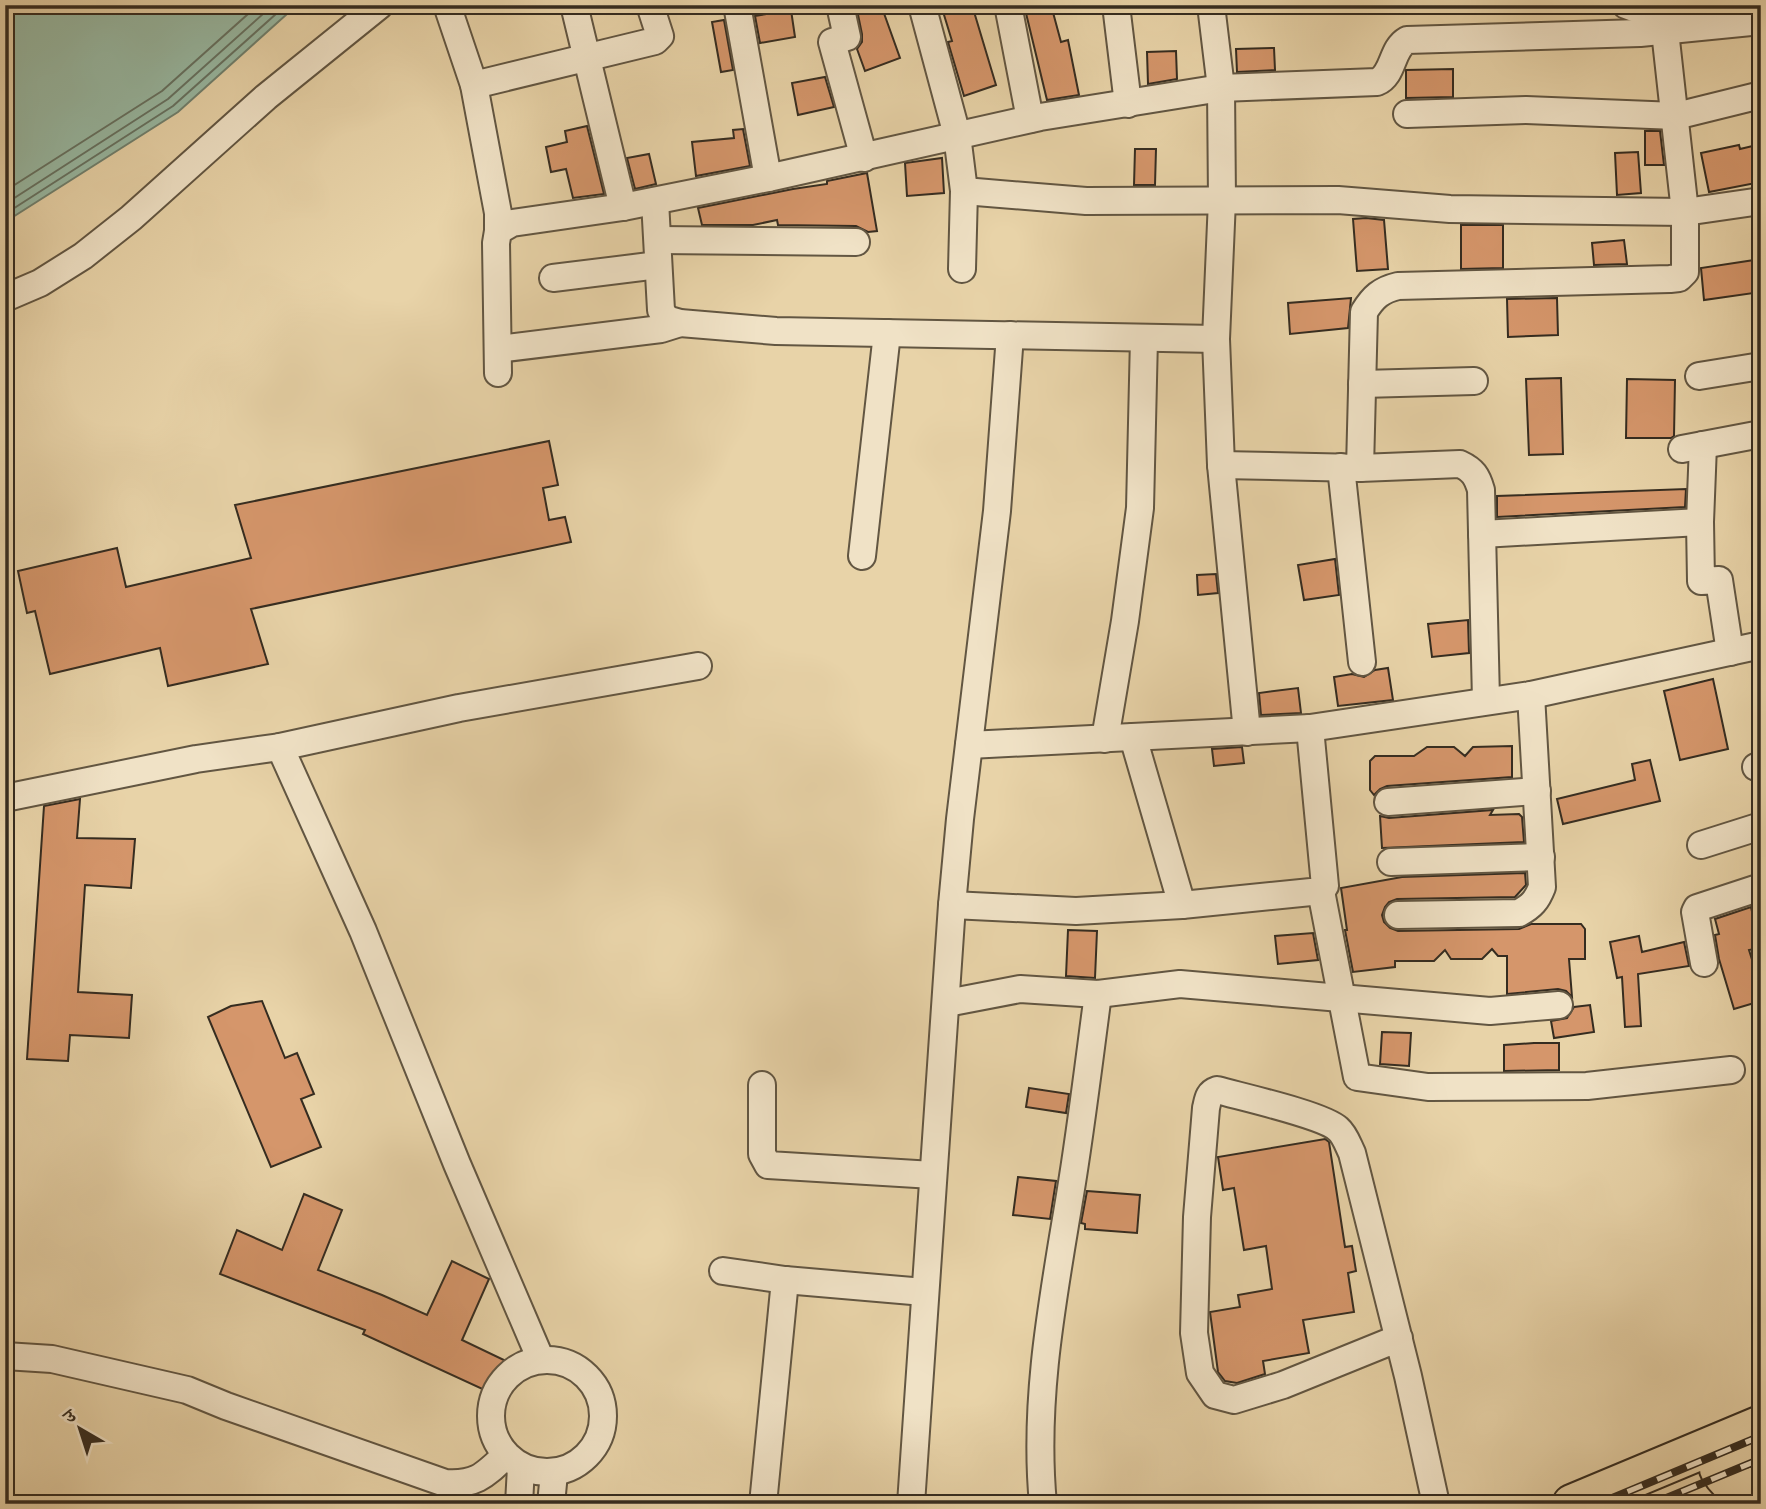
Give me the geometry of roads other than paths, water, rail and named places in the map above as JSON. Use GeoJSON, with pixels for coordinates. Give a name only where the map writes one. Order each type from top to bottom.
{"type":"FeatureCollection","features":[{"type":"Feature","properties":{"kind":"highway"},"geometry":{"type":"LineString","coordinates":[[1585,1503],[1761,1425]]}},
{"type":"Feature","properties":{"kind":"highway"},"geometry":{"type":"LineString","coordinates":[[1761,1437],[1734,1447],[1723,1457],[1719,1469],[1727,1483],[1741,1488],[1761,1484]]}},
{"type":"Feature","properties":{"kind":"highway"},"geometry":{"type":"LineString","coordinates":[[1585,1503],[1644,1490],[1657,1504]]}},
{"type":"Feature","properties":{"kind":"highway"},"geometry":{"type":"LineString","coordinates":[[1752,1504],[1761,1500]]}},
{"type":"Feature","properties":{"kind":"street"},"geometry":{"type":"LineString","coordinates":[[5,298],[40,283],[83,256],[131,218],[266,97],[380,5]]}},
{"type":"Feature","properties":{"kind":"street"},"geometry":{"type":"LineString","coordinates":[[447,5],[474,85],[498,213],[495,243],[498,361],[680,323]]}},
{"type":"Feature","properties":{"kind":"street"},"geometry":{"type":"LineString","coordinates":[[573,5],[623,207]]}},
{"type":"Feature","properties":{"kind":"street"},"geometry":{"type":"LineString","coordinates":[[474,85],[655,41],[660,36],[650,5]]}},
{"type":"Feature","properties":{"kind":"street"},"geometry":{"type":"LineString","coordinates":[[737,5],[768,178]]}},
{"type":"Feature","properties":{"kind":"street"},"geometry":{"type":"LineString","coordinates":[[840,5],[847,37],[832,43],[864,158]]}},
{"type":"Feature","properties":{"kind":"street"},"geometry":{"type":"LineString","coordinates":[[922,5],[957,135],[964,191],[962,269]]}},
{"type":"Feature","properties":{"kind":"street"},"geometry":{"type":"LineString","coordinates":[[1008,5],[1030,119]]}},
{"type":"Feature","properties":{"kind":"street"},"geometry":{"type":"LineString","coordinates":[[1116,5],[1128,104]]}},
{"type":"Feature","properties":{"kind":"street"},"geometry":{"type":"LineString","coordinates":[[1211,5],[1221,88],[1222,200],[1216,339],[1221,465],[1247,732]]}},
{"type":"Feature","properties":{"kind":"street"},"geometry":{"type":"LineString","coordinates":[[1626,5],[1676,29]]}},
{"type":"Feature","properties":{"kind":"street"},"geometry":{"type":"LineString","coordinates":[[498,231],[512,223],[655,201],[864,158],[1030,119],[1221,88],[1377,82],[1385,77],[1399,46],[1407,40],[1676,29],[1761,21]]}},
{"type":"Feature","properties":{"kind":"street"},"geometry":{"type":"LineString","coordinates":[[1362,662],[1350,468],[1362,384],[1364,312],[1371,300],[1384,289],[1398,286],[1679,278],[1685,272],[1685,212],[1676,116],[1676,29]]}},
{"type":"Feature","properties":{"kind":"street"},"geometry":{"type":"LineString","coordinates":[[1407,114],[1526,110],[1676,116],[1761,95]]}},
{"type":"Feature","properties":{"kind":"street"},"geometry":{"type":"LineString","coordinates":[[964,191],[1086,201],[1338,200],[1450,209],[1685,212],[1761,201]]}},
{"type":"Feature","properties":{"kind":"street"},"geometry":{"type":"LineString","coordinates":[[655,201],[662,315],[680,323],[776,331],[1216,339]]}},
{"type":"Feature","properties":{"kind":"street"},"geometry":{"type":"LineString","coordinates":[[553,278],[658,252],[856,242]]}},
{"type":"Feature","properties":{"kind":"street"},"geometry":{"type":"LineString","coordinates":[[862,556],[887,333]]}},
{"type":"Feature","properties":{"kind":"street"},"geometry":{"type":"LineString","coordinates":[[912,1504],[924,1292],[952,905],[997,511],[1010,335]]}},
{"type":"Feature","properties":{"kind":"street"},"geometry":{"type":"LineString","coordinates":[[1105,739],[1140,508],[1144,338]]}},
{"type":"Feature","properties":{"kind":"street"},"geometry":{"type":"LineString","coordinates":[[1699,376],[1761,366]]}},
{"type":"Feature","properties":{"kind":"street"},"geometry":{"type":"LineString","coordinates":[[1362,384],[1474,381]]}},
{"type":"Feature","properties":{"kind":"street"},"geometry":{"type":"LineString","coordinates":[[1730,652],[1719,580],[1701,581],[1700,522],[1692,447],[1761,434]]}},
{"type":"Feature","properties":{"kind":"street"},"geometry":{"type":"LineString","coordinates":[[1221,465],[1350,468],[1460,464],[1471,470],[1478,479],[1480,490],[1486,700]]}},
{"type":"Feature","properties":{"kind":"street"},"geometry":{"type":"LineString","coordinates":[[1482,534],[1700,522]]}},
{"type":"Feature","properties":{"kind":"street"},"geometry":{"type":"LineString","coordinates":[[969,745],[1310,728],[1531,695],[1761,645]]}},
{"type":"Feature","properties":{"kind":"street"},"geometry":{"type":"LineString","coordinates":[[5,798],[196,759],[280,747],[459,708],[698,666]]}},
{"type":"Feature","properties":{"kind":"street"},"geometry":{"type":"LineString","coordinates":[[1398,915],[1520,913],[1531,907],[1538,898],[1542,887],[1541,857],[1531,695]]}},
{"type":"Feature","properties":{"kind":"street"},"geometry":{"type":"LineString","coordinates":[[952,905],[1076,911],[1182,905],[1321,891],[1325,886],[1310,728]]}},
{"type":"Feature","properties":{"kind":"street"},"geometry":{"type":"LineString","coordinates":[[1133,737],[1182,905]]}},
{"type":"Feature","properties":{"kind":"street"},"geometry":{"type":"LineString","coordinates":[[280,747],[363,930],[457,1164],[541,1360]]}},
{"type":"Feature","properties":{"kind":"street"},"geometry":{"type":"LineString","coordinates":[[1388,802],[1536,791]]}},
{"type":"Feature","properties":{"kind":"street"},"geometry":{"type":"LineString","coordinates":[[1701,845],[1761,826]]}},
{"type":"Feature","properties":{"kind":"street"},"geometry":{"type":"LineString","coordinates":[[1391,862],[1541,857]]}},
{"type":"Feature","properties":{"kind":"street"},"geometry":{"type":"LineString","coordinates":[[1704,963],[1695,912],[1697,908],[1761,887]]}},
{"type":"Feature","properties":{"kind":"street"},"geometry":{"type":"LineString","coordinates":[[1321,891],[1357,1077],[1428,1087],[1587,1086],[1731,1070]]}},
{"type":"Feature","properties":{"kind":"street"},"geometry":{"type":"LineString","coordinates":[[947,1003],[1020,989],[1098,994],[1180,984],[1490,1011],[1559,1005]]}},
{"type":"Feature","properties":{"kind":"street"},"geometry":{"type":"LineString","coordinates":[[1043,1504],[1039,1460],[1046,1341],[1071,1190],[1098,994]]}},
{"type":"Feature","properties":{"kind":"street"},"geometry":{"type":"LineString","coordinates":[[762,1085],[762,1154],[768,1165],[933,1175]]}},
{"type":"Feature","properties":{"kind":"street"},"geometry":{"type":"LineString","coordinates":[[1399,1338],[1283,1385],[1234,1400],[1216,1395],[1200,1373],[1194,1320],[1198,1204],[1206,1108],[1212,1092],[1217,1090],[1321,1119],[1338,1128],[1352,1153],[1399,1338],[1436,1504]]}},
{"type":"Feature","properties":{"kind":"street"},"geometry":{"type":"LineString","coordinates":[[723,1271],[785,1280],[924,1292]]}},
{"type":"Feature","properties":{"kind":"street"},"geometry":{"type":"LineString","coordinates":[[763,1504],[785,1280]]}},
{"type":"Feature","properties":{"kind":"street"},"geometry":{"type":"LineString","coordinates":[[5,1356],[52,1359],[187,1390],[445,1483],[463,1484],[513,1461]]}},
{"type":"Feature","properties":{"kind":"street"},"geometry":{"type":"LineString","coordinates":[[541,1360],[566,1362],[588,1376],[601,1397],[604,1422],[596,1446],[577,1463],[555,1473],[538,1473],[513,1461],[493,1434],[491,1409],[499,1386],[517,1368],[541,1360]]}},
{"type":"Feature","properties":{"kind":"street"},"geometry":{"type":"LineString","coordinates":[[513,1461],[519,1504]]}},
{"type":"Feature","properties":{"kind":"street"},"geometry":{"type":"LineString","coordinates":[[551,1504],[555,1473]]}},
{"type":"Feature","properties":{"kind":"water"},"geometry":{"type":"Polygon","coordinates":[[[5,5],[297,5],[178,112],[5,222],[5,5]]]}},
{"type":"Feature","properties":{"kind":"railway"},"geometry":{"type":"LineString","coordinates":[[1598,1504],[1761,1436]]}},
{"type":"Feature","properties":{"kind":"railway"},"geometry":{"type":"LineString","coordinates":[[1652,1504],[1761,1459]]}}]}
